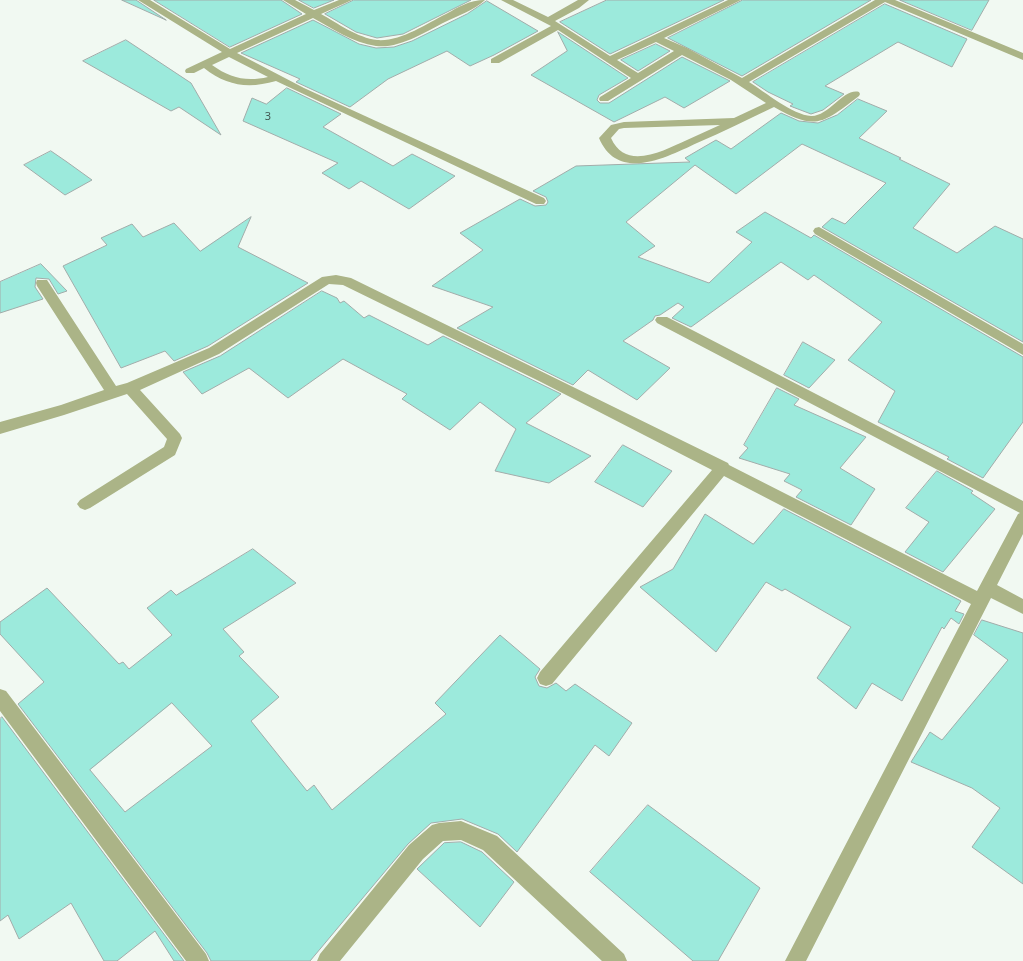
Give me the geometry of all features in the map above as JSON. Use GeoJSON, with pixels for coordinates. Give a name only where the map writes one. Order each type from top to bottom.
{"type":"FeatureCollection","features":[{"type":"Feature","properties":{"kind":"street"},"geometry":{"type":"LineString","coordinates":[[144,0],[230,53],[277,78],[540,201]]}},
{"type":"Feature","properties":{"kind":"street"},"geometry":{"type":"LineString","coordinates":[[288,0],[368,41],[376,43],[391,43],[480,0]]}},
{"type":"Feature","properties":{"kind":"street"},"geometry":{"type":"LineString","coordinates":[[190,71],[347,0]]}},
{"type":"Feature","properties":{"kind":"street"},"geometry":{"type":"LineString","coordinates":[[506,0],[558,26],[638,78]]}},
{"type":"Feature","properties":{"kind":"street"},"geometry":{"type":"LineString","coordinates":[[548,21],[584,0]]}},
{"type":"Feature","properties":{"kind":"street"},"geometry":{"type":"LineString","coordinates":[[609,60],[736,0]]}},
{"type":"Feature","properties":{"kind":"street"},"geometry":{"type":"LineString","coordinates":[[742,82],[882,0]]}},
{"type":"Feature","properties":{"kind":"street"},"geometry":{"type":"LineString","coordinates":[[887,0],[1023,57]]}},
{"type":"Feature","properties":{"kind":"street"},"geometry":{"type":"LineString","coordinates":[[495,61],[558,26]]}},
{"type":"Feature","properties":{"kind":"street"},"geometry":{"type":"LineString","coordinates":[[656,38],[684,50],[742,82],[774,103],[812,121],[820,120],[855,94]]}},
{"type":"Feature","properties":{"kind":"street"},"geometry":{"type":"LineString","coordinates":[[604,99],[684,50]]}},
{"type":"Feature","properties":{"kind":"street"},"geometry":{"type":"LineString","coordinates":[[205,64],[218,75],[239,83],[260,82],[277,78]]}},
{"type":"Feature","properties":{"kind":"street"},"geometry":{"type":"LineString","coordinates":[[736,121],[624,125],[615,127],[605,138],[607,145],[617,154],[629,161],[640,162],[663,156],[774,103]]}},
{"type":"Feature","properties":{"kind":"street"},"geometry":{"type":"LineString","coordinates":[[819,231],[1023,350]]}},
{"type":"Feature","properties":{"kind":"street"},"geometry":{"type":"LineString","coordinates":[[0,428],[64,410],[113,392],[130,388],[214,351],[326,280],[336,279],[346,281],[544,377],[723,467],[984,594],[1023,606]]}},
{"type":"Feature","properties":{"kind":"street"},"geometry":{"type":"LineString","coordinates":[[42,283],[113,392]]}},
{"type":"Feature","properties":{"kind":"street"},"geometry":{"type":"LineString","coordinates":[[662,320],[1023,508]]}},
{"type":"Feature","properties":{"kind":"street"},"geometry":{"type":"LineString","coordinates":[[85,504],[170,451],[175,438],[130,388]]}},
{"type":"Feature","properties":{"kind":"street"},"geometry":{"type":"LineString","coordinates":[[546,678],[723,467]]}},
{"type":"Feature","properties":{"kind":"street"},"geometry":{"type":"LineString","coordinates":[[795,961],[1023,519]]}},
{"type":"Feature","properties":{"kind":"street"},"geometry":{"type":"LineString","coordinates":[[0,696],[199,961]]}},
{"type":"Feature","properties":{"kind":"street"},"geometry":{"type":"LineString","coordinates":[[327,961],[416,852],[439,832],[461,830],[490,843],[617,961]]}},
{"type":"Feature","properties":{"kind":"building"},"geometry":{"type":"Polygon","coordinates":[[[122,0],[136,0],[166,20],[122,0]]]}},
{"type":"Feature","properties":{"kind":"building"},"geometry":{"type":"Polygon","coordinates":[[[154,0],[281,0],[302,14],[230,47],[154,0]]]}},
{"type":"Feature","properties":{"kind":"building"},"geometry":{"type":"Polygon","coordinates":[[[299,0],[334,0],[314,8],[299,0]]]}},
{"type":"Feature","properties":{"kind":"building"},"geometry":{"type":"Polygon","coordinates":[[[354,0],[471,0],[403,34],[377,38],[356,32],[325,14],[354,0]]]}},
{"type":"Feature","properties":{"kind":"building"},"geometry":{"type":"Polygon","coordinates":[[[607,0],[724,0],[610,54],[560,22],[607,0]]]}},
{"type":"Feature","properties":{"kind":"building"},"geometry":{"type":"Polygon","coordinates":[[[743,0],[871,0],[742,76],[668,38],[743,0]]]}},
{"type":"Feature","properties":{"kind":"building"},"geometry":{"type":"Polygon","coordinates":[[[900,0],[989,0],[972,30],[900,0]]]}},
{"type":"Feature","properties":{"kind":"building"},"geometry":{"type":"Polygon","coordinates":[[[487,1],[538,31],[470,66],[447,51],[388,79],[350,107],[296,82],[300,79],[241,53],[313,20],[359,44],[376,48],[394,47],[412,41],[467,14],[487,1]]]}},
{"type":"Feature","properties":{"kind":"building"},"geometry":{"type":"Polygon","coordinates":[[[885,4],[967,39],[952,67],[898,42],[825,86],[844,94],[823,110],[811,114],[790,106],[793,104],[768,92],[753,82],[885,4]]]}},
{"type":"Feature","properties":{"kind":"building"},"geometry":{"type":"Polygon","coordinates":[[[558,32],[628,78],[599,95],[597,100],[600,103],[609,103],[682,57],[730,81],[684,108],[665,97],[614,122],[531,75],[567,51],[558,32]]]}},
{"type":"Feature","properties":{"kind":"building"},"geometry":{"type":"Polygon","coordinates":[[[126,40],[191,83],[221,135],[179,107],[171,111],[83,61],[126,40]]]}},
{"type":"Feature","properties":{"kind":"building"},"geometry":{"type":"Polygon","coordinates":[[[656,44],[670,51],[638,71],[621,60],[656,44]]]}},
{"type":"Feature","properties":{"kind":"building"},"geometry":{"type":"Polygon","coordinates":[[[287,88],[341,114],[323,127],[393,166],[412,154],[455,176],[409,209],[361,181],[349,189],[322,173],[338,163],[243,121],[252,98],[266,104],[287,88]]]}},
{"type":"Feature","properties":{"kind":"building"},"geometry":{"type":"Polygon","coordinates":[[[858,99],[887,111],[859,138],[950,184],[913,228],[957,253],[995,226],[1023,239],[1023,342],[822,227],[832,218],[845,224],[886,183],[802,144],[736,194],[695,165],[626,222],[655,246],[638,257],[709,283],[752,242],[736,232],[765,212],[811,238],[814,235],[1023,357],[1023,422],[983,478],[947,459],[949,457],[878,422],[895,391],[848,360],[882,322],[814,275],[808,280],[781,262],[691,327],[672,318],[684,307],[678,303],[660,315],[655,316],[653,320],[623,341],[670,368],[637,400],[588,370],[573,385],[457,328],[493,307],[432,286],[483,250],[460,233],[520,199],[535,206],[546,205],[548,202],[546,197],[533,191],[576,166],[690,162],[685,158],[716,140],[731,149],[781,113],[799,121],[818,123],[837,115],[858,99]]]}},
{"type":"Feature","properties":{"kind":"building"},"geometry":{"type":"Polygon","coordinates":[[[51,151],[92,180],[65,195],[24,165],[51,151]]]}},
{"type":"Feature","properties":{"kind":"building"},"geometry":{"type":"Polygon","coordinates":[[[251,217],[238,247],[308,283],[208,346],[174,361],[165,351],[121,368],[63,266],[107,245],[101,238],[132,224],[143,237],[174,223],[200,251],[251,217]]]}},
{"type":"Feature","properties":{"kind":"building"},"geometry":{"type":"Polygon","coordinates":[[[41,264],[67,291],[58,294],[49,279],[36,278],[35,287],[43,299],[0,313],[0,282],[41,264]]]}},
{"type":"Feature","properties":{"kind":"building"},"geometry":{"type":"Polygon","coordinates":[[[322,291],[337,298],[340,303],[344,301],[364,318],[369,315],[428,345],[443,336],[561,394],[526,423],[591,456],[549,483],[495,471],[516,429],[480,402],[450,430],[402,399],[407,394],[343,359],[288,398],[249,368],[202,394],[183,372],[220,356],[322,291]]]}},
{"type":"Feature","properties":{"kind":"building"},"geometry":{"type":"Polygon","coordinates":[[[803,342],[835,360],[809,388],[784,375],[803,342]]]}},
{"type":"Feature","properties":{"kind":"building"},"geometry":{"type":"Polygon","coordinates":[[[777,388],[799,399],[794,405],[866,437],[840,468],[875,489],[851,525],[796,497],[802,490],[784,481],[790,474],[739,458],[748,448],[744,445],[777,388]]]}},
{"type":"Feature","properties":{"kind":"building"},"geometry":{"type":"Polygon","coordinates":[[[623,445],[672,471],[643,507],[595,482],[623,445]]]}},
{"type":"Feature","properties":{"kind":"building"},"geometry":{"type":"Polygon","coordinates":[[[937,471],[973,491],[971,493],[995,509],[943,572],[905,552],[929,522],[906,508],[937,471]]]}},
{"type":"Feature","properties":{"kind":"building"},"geometry":{"type":"Polygon","coordinates":[[[784,509],[961,601],[955,611],[964,614],[959,624],[951,618],[944,629],[942,627],[902,701],[872,683],[856,709],[817,678],[851,627],[785,589],[782,591],[766,582],[716,652],[640,587],[673,569],[705,514],[753,544],[784,509]]]}},
{"type":"Feature","properties":{"kind":"building"},"geometry":{"type":"Polygon","coordinates":[[[253,549],[296,583],[223,629],[244,652],[239,656],[279,697],[251,721],[307,791],[314,785],[332,810],[446,714],[435,703],[500,635],[540,669],[535,677],[539,686],[547,688],[556,683],[566,691],[575,684],[632,723],[609,756],[595,745],[517,852],[498,834],[462,819],[431,823],[408,844],[310,961],[211,961],[207,953],[18,704],[44,682],[0,634],[0,622],[47,588],[119,664],[123,662],[129,669],[172,635],[147,608],[171,590],[176,595],[253,549]],[[172,703],[90,770],[125,812],[212,746],[172,703]]]}},
{"type":"Feature","properties":{"kind":"building"},"geometry":{"type":"Polygon","coordinates":[[[982,620],[1023,633],[1023,884],[972,847],[1000,808],[972,788],[911,762],[930,732],[942,740],[1008,660],[974,635],[982,620]]]}},
{"type":"Feature","properties":{"kind":"building"},"geometry":{"type":"Polygon","coordinates":[[[2,717],[184,961],[174,961],[155,931],[117,961],[104,961],[71,903],[19,939],[8,915],[0,921],[0,719],[2,717]]]}},
{"type":"Feature","properties":{"kind":"building"},"geometry":{"type":"Polygon","coordinates":[[[648,805],[760,888],[718,961],[693,961],[590,872],[648,805]]]}},
{"type":"Feature","properties":{"kind":"building"},"geometry":{"type":"Polygon","coordinates":[[[461,842],[482,852],[514,882],[480,927],[417,869],[444,843],[461,842]]]}}]}
